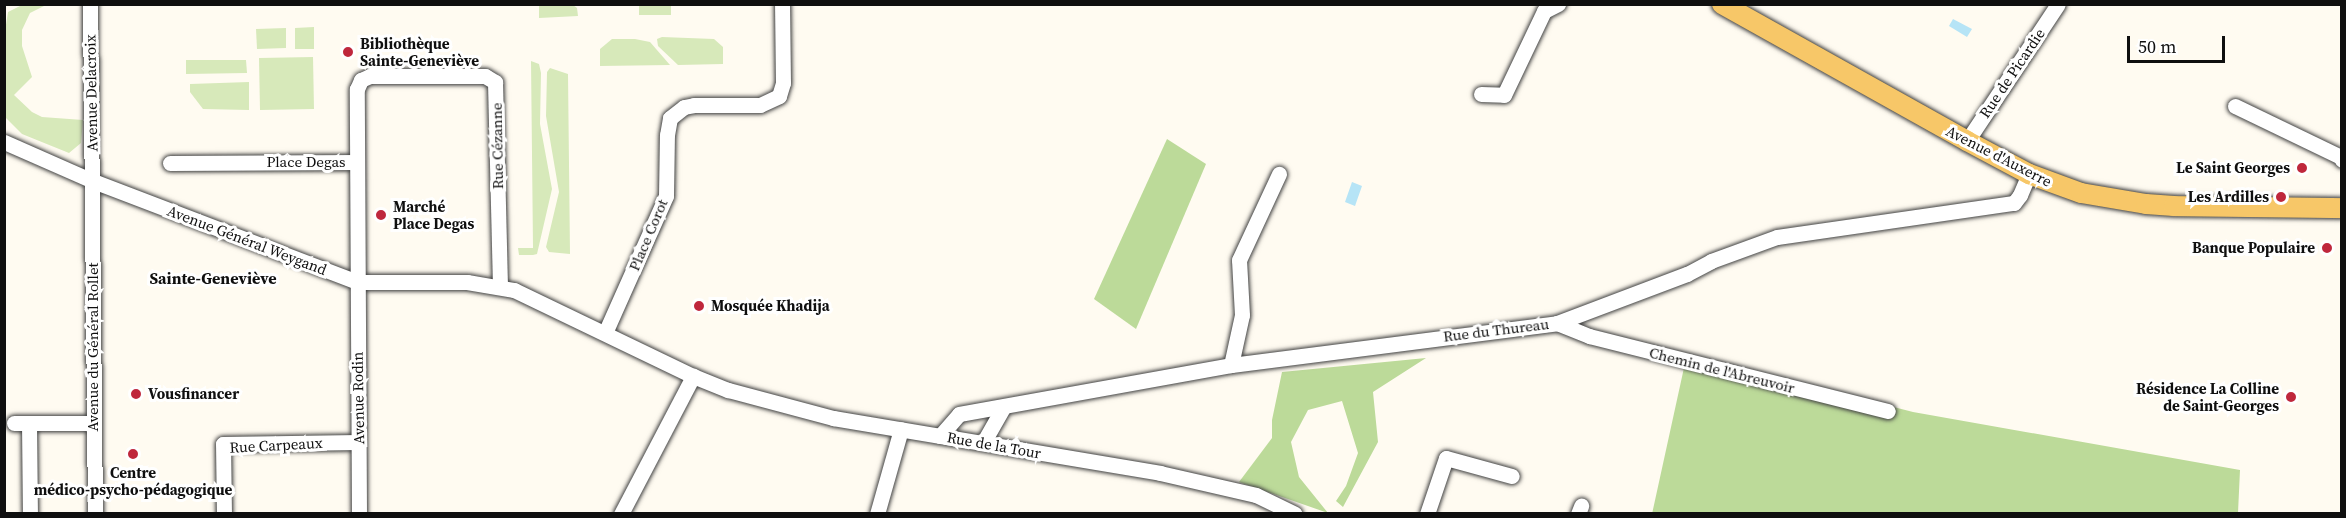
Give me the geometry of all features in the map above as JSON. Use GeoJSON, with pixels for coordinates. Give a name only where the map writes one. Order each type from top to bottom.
{"type":"FeatureCollection","features":[{"type":"Feature","properties":{"kind":"main road","name":"Avenue d'Auxerre"},"geometry":{"type":"LineString","coordinates":[[1722,4],[2029,174],[2081,193],[2146,204],[2342,208]]}},
{"type":"Feature","properties":{"kind":"street","name":"Avenue Delacroix"},"geometry":{"type":"LineString","coordinates":[[90,4],[93,181]]}},
{"type":"Feature","properties":{"kind":"street","name":"Place Corot"},"geometry":{"type":"LineString","coordinates":[[605,333],[666,196],[667,135],[670,118],[684,107],[768,103],[779,96],[783,82],[782,4]]}},
{"type":"Feature","properties":{"kind":"street"},"geometry":{"type":"LineString","coordinates":[[1481,94],[1504,95],[1544,11],[1558,4]]}},
{"type":"Feature","properties":{"kind":"street","name":"Rue de Picardie"},"geometry":{"type":"LineString","coordinates":[[1967,141],[2058,4]]}},
{"type":"Feature","properties":{"kind":"street","name":"Rue Cézanne"},"geometry":{"type":"LineString","coordinates":[[357,162],[357,89],[360,80],[370,76],[485,76],[493,79],[496,86],[500,286]]}},
{"type":"Feature","properties":{"kind":"street"},"geometry":{"type":"LineString","coordinates":[[2235,106],[2341,157],[2342,160]]}},
{"type":"Feature","properties":{"kind":"street","name":"Avenue Général Weygand"},"geometry":{"type":"LineString","coordinates":[[4,142],[93,181],[357,282],[467,282],[500,286],[536,299],[605,333]]}},
{"type":"Feature","properties":{"kind":"street","name":"Place Degas"},"geometry":{"type":"LineString","coordinates":[[170,164],[357,162],[357,282]]}},
{"type":"Feature","properties":{"kind":"street"},"geometry":{"type":"LineString","coordinates":[[1232,365],[1242,315],[1239,260],[1279,174]]}},
{"type":"Feature","properties":{"kind":"street","name":"Rue du Thureau"},"geometry":{"type":"LineString","coordinates":[[940,436],[959,414],[1003,408],[1232,365],[1557,323],[1777,237],[2014,203],[2029,174]]}},
{"type":"Feature","properties":{"kind":"street","name":"Avenue du Général Rollet"},"geometry":{"type":"LineString","coordinates":[[93,181],[95,513]]}},
{"type":"Feature","properties":{"kind":"street","name":"Avenue Rodin"},"geometry":{"type":"LineString","coordinates":[[357,282],[359,513]]}},
{"type":"Feature","properties":{"kind":"street","name":"Chemin de l'Abreuvoir"},"geometry":{"type":"LineString","coordinates":[[1557,323],[1589,336],[1888,411]]}},
{"type":"Feature","properties":{"kind":"street","name":"Rue de la Tour"},"geometry":{"type":"LineString","coordinates":[[605,333],[693,376],[728,390],[814,414],[1170,475],[1256,495],[1295,513]]}},
{"type":"Feature","properties":{"kind":"street"},"geometry":{"type":"LineString","coordinates":[[621,513],[693,376]]}},
{"type":"Feature","properties":{"kind":"street"},"geometry":{"type":"LineString","coordinates":[[983,443],[1003,408]]}},
{"type":"Feature","properties":{"kind":"street"},"geometry":{"type":"LineString","coordinates":[[30,513],[22,423],[94,423]]}},
{"type":"Feature","properties":{"kind":"street"},"geometry":{"type":"LineString","coordinates":[[877,513],[902,429]]}},
{"type":"Feature","properties":{"kind":"street","name":"Rue Carpeaux"},"geometry":{"type":"LineString","coordinates":[[224,513],[223,444],[358,442]]}},
{"type":"Feature","properties":{"kind":"street"},"geometry":{"type":"LineString","coordinates":[[1427,513],[1446,458],[1512,476]]}},
{"type":"Feature","properties":{"kind":"green space"},"geometry":{"type":"Polygon","coordinates":[[[22,5],[46,5],[30,13],[22,30],[22,46],[32,77],[14,95],[32,112],[42,117],[83,120],[81,143],[69,153],[22,134],[5,117],[5,31],[8,12],[22,5]]]}},
{"type":"Feature","properties":{"kind":"green space"},"geometry":{"type":"Polygon","coordinates":[[[539,5],[573,5],[577,8],[578,16],[539,18],[539,5]]]}},
{"type":"Feature","properties":{"kind":"green space"},"geometry":{"type":"Polygon","coordinates":[[[639,5],[671,5],[671,15],[639,15],[639,5]]]}},
{"type":"Feature","properties":{"kind":"green space"},"geometry":{"type":"Polygon","coordinates":[[[314,27],[314,49],[295,49],[295,28],[314,27]]]}},
{"type":"Feature","properties":{"kind":"green space"},"geometry":{"type":"Polygon","coordinates":[[[286,28],[286,48],[257,49],[256,29],[286,28]]]}},
{"type":"Feature","properties":{"kind":"green space"},"geometry":{"type":"Polygon","coordinates":[[[662,37],[714,39],[723,47],[723,64],[678,65],[658,46],[657,39],[662,37]]]}},
{"type":"Feature","properties":{"kind":"green space"},"geometry":{"type":"Polygon","coordinates":[[[612,39],[635,39],[650,42],[670,65],[600,66],[600,49],[612,39]]]}},
{"type":"Feature","properties":{"kind":"green space"},"geometry":{"type":"Polygon","coordinates":[[[313,57],[314,109],[260,110],[259,58],[313,57]]]}},
{"type":"Feature","properties":{"kind":"green space"},"geometry":{"type":"Polygon","coordinates":[[[186,60],[246,60],[247,73],[186,74],[186,60]]]}},
{"type":"Feature","properties":{"kind":"green space"},"geometry":{"type":"Polygon","coordinates":[[[531,61],[539,64],[541,73],[540,124],[552,189],[537,254],[519,255],[518,248],[533,248],[531,61]]]}},
{"type":"Feature","properties":{"kind":"green space"},"geometry":{"type":"Polygon","coordinates":[[[550,68],[568,74],[570,254],[549,252],[546,247],[559,192],[546,116],[547,72],[550,68]]]}},
{"type":"Feature","properties":{"kind":"green space"},"geometry":{"type":"Polygon","coordinates":[[[249,82],[249,110],[203,109],[190,92],[190,84],[249,82]]]}},
{"type":"Feature","properties":{"kind":"green space"},"geometry":{"type":"Polygon","coordinates":[[[1167,139],[1206,164],[1136,329],[1094,299],[1167,139]]]}},
{"type":"Feature","properties":{"kind":"green space"},"geometry":{"type":"Polygon","coordinates":[[[1687,354],[1913,412],[2240,470],[2238,513],[1652,514],[1687,354]]]}},
{"type":"Feature","properties":{"kind":"green space"},"geometry":{"type":"Polygon","coordinates":[[[1426,358],[1373,392],[1378,442],[1343,507],[1336,501],[1346,486],[1358,453],[1342,401],[1308,410],[1291,442],[1299,477],[1328,513],[1239,482],[1272,438],[1272,420],[1282,372],[1426,358]]]}},
{"type":"Feature","properties":{"kind":"water"},"geometry":{"type":"Polygon","coordinates":[[[1953,19],[1972,29],[1967,37],[1949,26],[1953,19]]]}},
{"type":"Feature","properties":{"kind":"water"},"geometry":{"type":"Polygon","coordinates":[[[1352,182],[1362,186],[1355,206],[1345,202],[1352,182]]]}},
{"type":"Feature","properties":{"kind":"place","name":"Bibliothèque Sainte-Geneviève"},"geometry":{"type":"Point","coordinates":[348,52]}},
{"type":"Feature","properties":{"kind":"place","name":"Le Saint Georges"},"geometry":{"type":"Point","coordinates":[2302,168]}},
{"type":"Feature","properties":{"kind":"place","name":"Les Ardilles"},"geometry":{"type":"Point","coordinates":[2281,197]}},
{"type":"Feature","properties":{"kind":"place","name":"Marché Place Degas"},"geometry":{"type":"Point","coordinates":[381,215]}},
{"type":"Feature","properties":{"kind":"place","name":"Banque Populaire"},"geometry":{"type":"Point","coordinates":[2327,248]}},
{"type":"Feature","properties":{"kind":"place","name":"Mosquée Khadija"},"geometry":{"type":"Point","coordinates":[699,306]}},
{"type":"Feature","properties":{"kind":"place","name":"Vousfinancer"},"geometry":{"type":"Point","coordinates":[136,394]}},
{"type":"Feature","properties":{"kind":"place","name":"Résidence La Colline de Saint-Georges"},"geometry":{"type":"Point","coordinates":[2291,397]}},
{"type":"Feature","properties":{"kind":"place","name":"Centre médico-psycho-pédagogique"},"geometry":{"type":"Point","coordinates":[133,454]}},
{"type":"Feature","properties":{"kind":"district","name":"Sainte-Geneviève"},"geometry":{"type":"Point","coordinates":[213,278]}}]}
